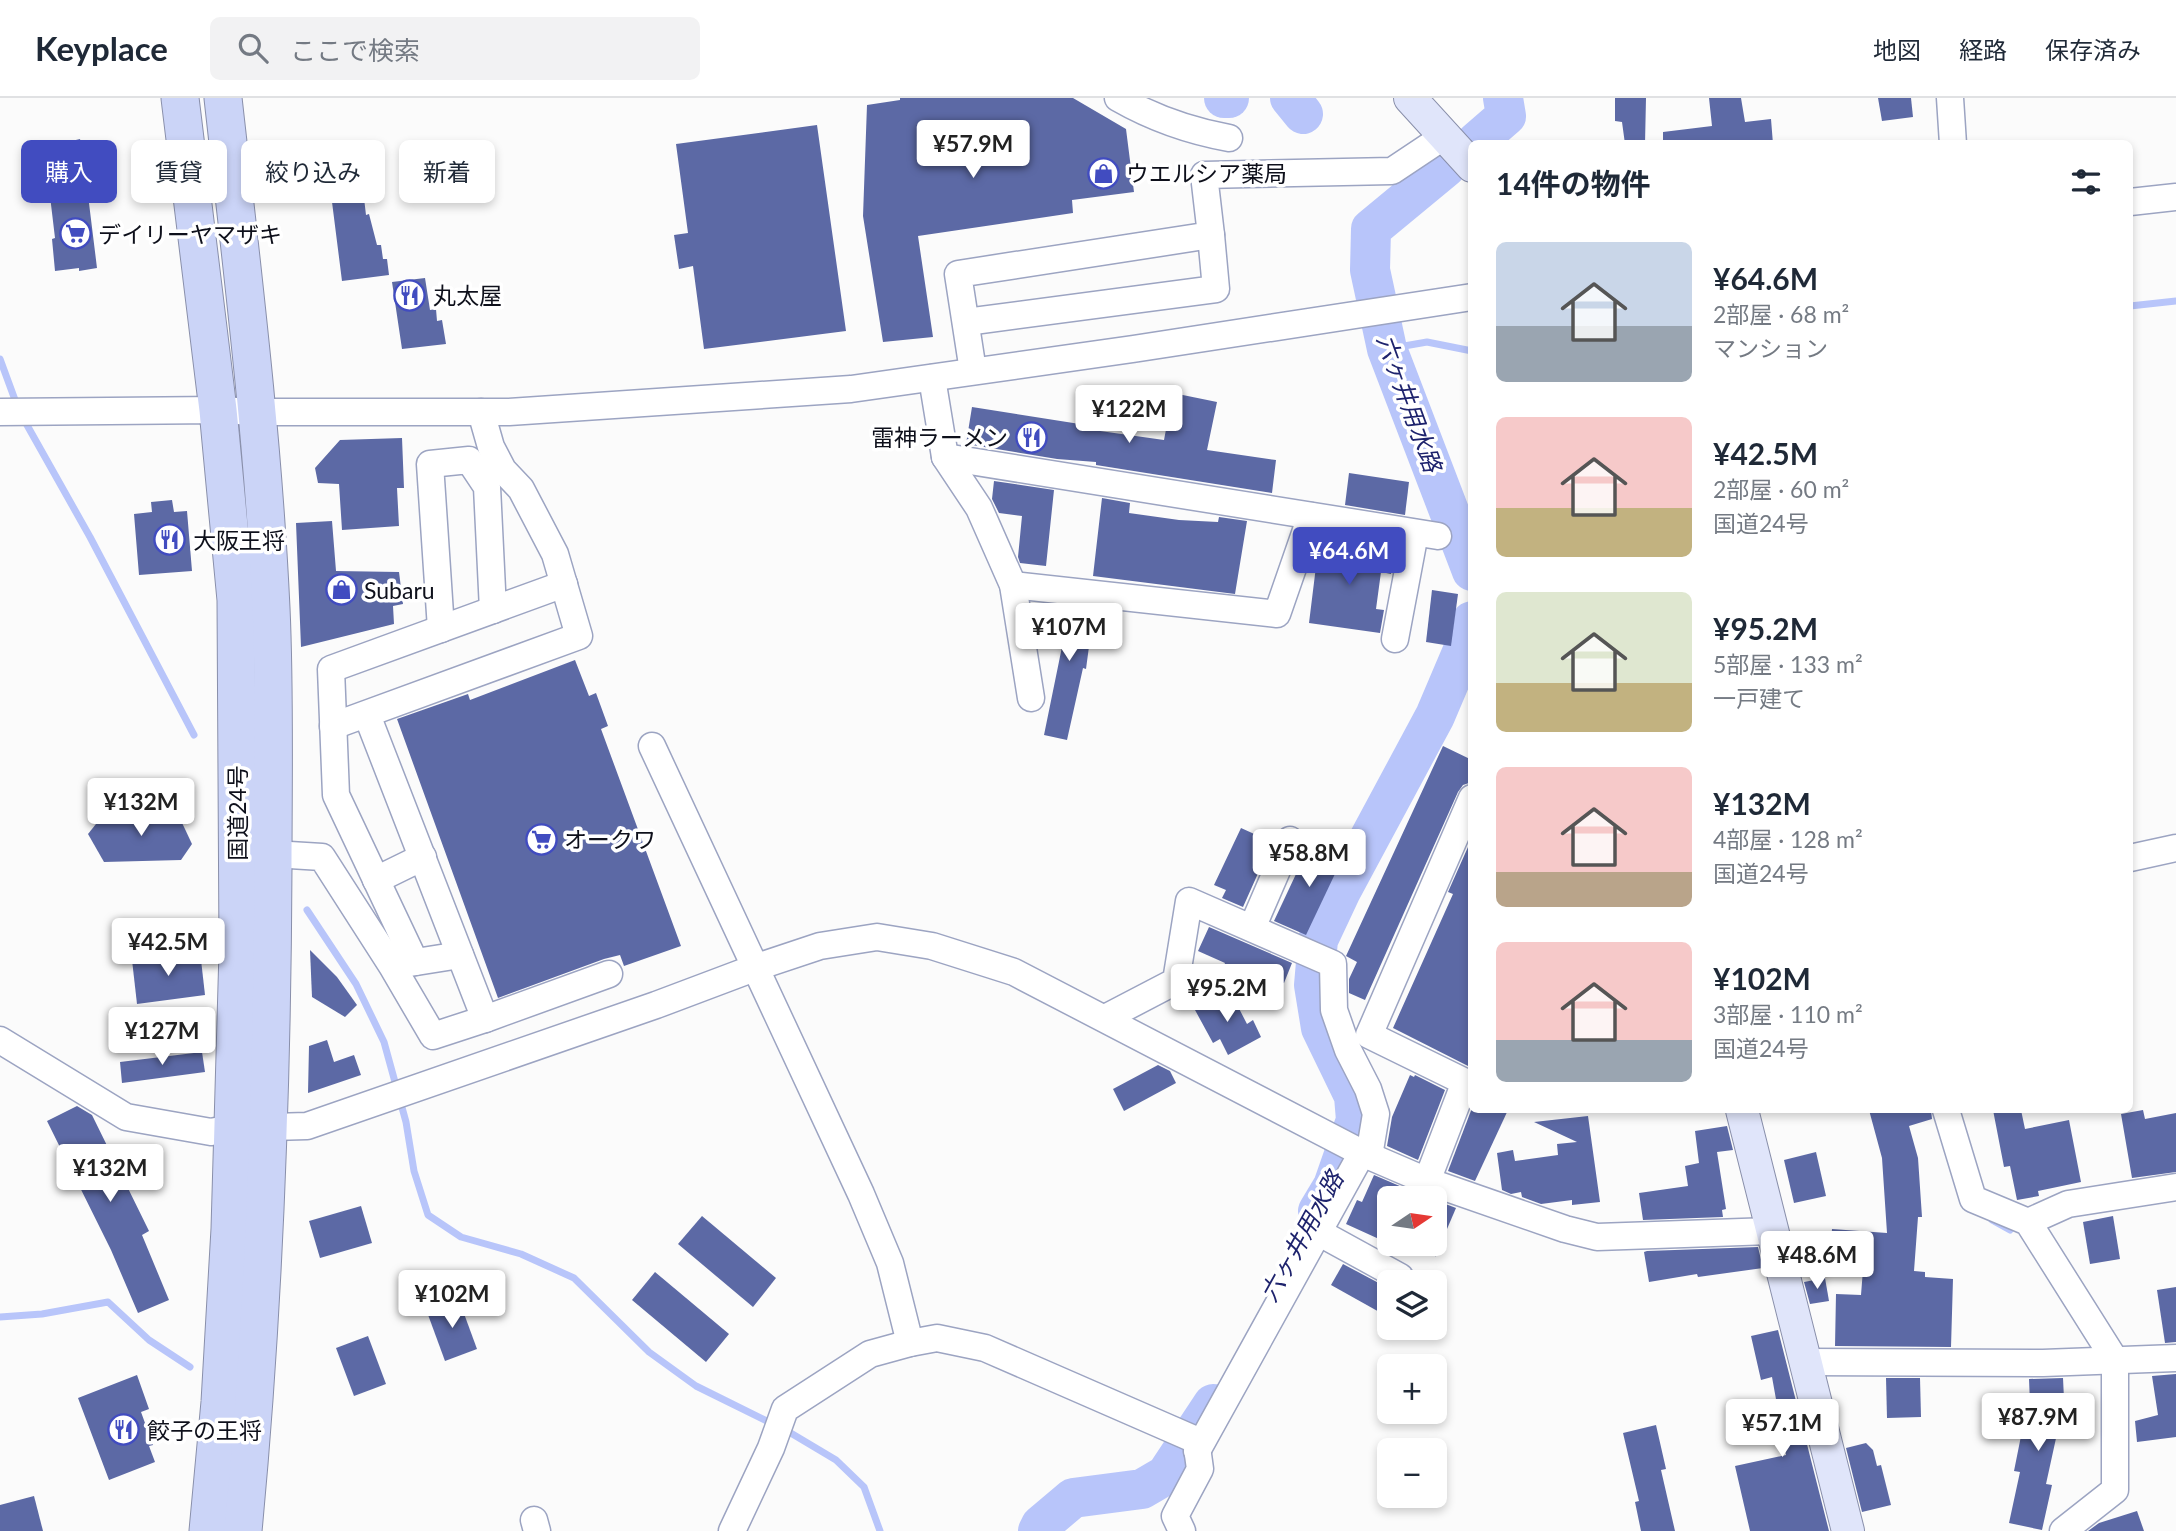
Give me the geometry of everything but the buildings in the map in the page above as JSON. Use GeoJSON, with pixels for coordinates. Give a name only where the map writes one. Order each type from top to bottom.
{"type":"FeatureCollection","features":[{"type":"Feature","properties":{"kind":"highway","name":"国道24号"},"geometry":{"type":"LineString","coordinates":[[180,98],[218,410],[236,600],[238,951],[230,1229],[220,1402],[208,1531]]}},
{"type":"Feature","properties":{"kind":"highway","name":"国道24号"},"geometry":{"type":"LineString","coordinates":[[223,98],[258,412],[271,610],[273,854],[265,1238],[253,1426],[243,1531]]}},
{"type":"Feature","properties":{"kind":"main road"},"geometry":{"type":"LineString","coordinates":[[1410,98],[1468,161]]}},
{"type":"Feature","properties":{"kind":"main road"},"geometry":{"type":"LineString","coordinates":[[1743,1113],[1848,1531]]}},
{"type":"Feature","properties":{"kind":"street"},"geometry":{"type":"LineString","coordinates":[[1118,98],[1192,131],[1229,138]]}},
{"type":"Feature","properties":{"kind":"street"},"geometry":{"type":"LineString","coordinates":[[1950,98],[1953,140]]}},
{"type":"Feature","properties":{"kind":"street"},"geometry":{"type":"LineString","coordinates":[[966,322],[1216,289],[1204,175],[1392,171],[1446,135]]}},
{"type":"Feature","properties":{"kind":"street"},"geometry":{"type":"LineString","coordinates":[[2133,202],[2176,197]]}},
{"type":"Feature","properties":{"kind":"street"},"geometry":{"type":"LineString","coordinates":[[973,372],[958,274],[1211,235]]}},
{"type":"Feature","properties":{"kind":"street"},"geometry":{"type":"LineString","coordinates":[[0,412],[481,412],[851,389],[1468,298]]}},
{"type":"Feature","properties":{"kind":"street"},"geometry":{"type":"LineString","coordinates":[[932,378],[945,457],[979,508],[1013,585],[1031,698]]}},
{"type":"Feature","properties":{"kind":"street"},"geometry":{"type":"LineString","coordinates":[[333,726],[579,636],[555,554],[521,489],[503,470],[491,447],[481,412]]}},
{"type":"Feature","properties":{"kind":"street"},"geometry":{"type":"LineString","coordinates":[[945,457],[1426,534],[1395,639]]}},
{"type":"Feature","properties":{"kind":"street"},"geometry":{"type":"LineString","coordinates":[[441,629],[430,464],[470,460],[487,487],[494,610]]}},
{"type":"Feature","properties":{"kind":"street"},"geometry":{"type":"LineString","coordinates":[[1013,585],[1277,614],[1311,516]]}},
{"type":"Feature","properties":{"kind":"street"},"geometry":{"type":"LineString","coordinates":[[564,584],[331,669],[336,794],[376,880],[403,964],[433,1036],[609,974]]}},
{"type":"Feature","properties":{"kind":"street"},"geometry":{"type":"LineString","coordinates":[[367,715],[485,1018]]}},
{"type":"Feature","properties":{"kind":"street"},"geometry":{"type":"LineString","coordinates":[[652,747],[861,1194],[890,1263],[910,1343]]}},
{"type":"Feature","properties":{"kind":"street"},"geometry":{"type":"LineString","coordinates":[[1468,806],[1369,1035],[1468,1075]]}},
{"type":"Feature","properties":{"kind":"street"},"geometry":{"type":"LineString","coordinates":[[1252,928],[1290,840]]}},
{"type":"Feature","properties":{"kind":"street"},"geometry":{"type":"LineString","coordinates":[[2133,857],[2176,848]]}},
{"type":"Feature","properties":{"kind":"street"},"geometry":{"type":"LineString","coordinates":[[273,854],[322,857],[403,964]]}},
{"type":"Feature","properties":{"kind":"street"},"geometry":{"type":"LineString","coordinates":[[376,880],[423,857]]}},
{"type":"Feature","properties":{"kind":"street"},"geometry":{"type":"LineString","coordinates":[[1105,1018],[1176,981],[1189,901],[1333,964],[1334,1010],[1376,1114],[1318,1232],[1197,1451]]}},
{"type":"Feature","properties":{"kind":"street"},"geometry":{"type":"LineString","coordinates":[[0,1040],[126,1117],[211,1132],[232,1128],[307,1126],[820,946],[877,937],[932,946],[1014,972],[1357,1150],[1426,1181],[1565,1229],[1597,1237],[1771,1231]]}},
{"type":"Feature","properties":{"kind":"street"},"geometry":{"type":"LineString","coordinates":[[403,964],[460,955]]}},
{"type":"Feature","properties":{"kind":"street"},"geometry":{"type":"LineString","coordinates":[[1426,1181],[1468,1077]]}},
{"type":"Feature","properties":{"kind":"street"},"geometry":{"type":"LineString","coordinates":[[1947,1113],[1973,1199],[2028,1222],[2115,1360],[2115,1490],[2063,1531]]}},
{"type":"Feature","properties":{"kind":"street"},"geometry":{"type":"LineString","coordinates":[[2028,1222],[2068,1204],[2176,1188]]}},
{"type":"Feature","properties":{"kind":"street"},"geometry":{"type":"LineString","coordinates":[[1318,1232],[1387,1270]]}},
{"type":"Feature","properties":{"kind":"street"},"geometry":{"type":"LineString","coordinates":[[732,1531],[771,1448],[785,1409],[870,1354],[937,1338],[985,1348],[1196,1440],[1200,1469],[1175,1516],[1182,1531]]}},
{"type":"Feature","properties":{"kind":"street"},"geometry":{"type":"LineString","coordinates":[[1806,1362],[2043,1363],[2176,1358]]}},
{"type":"Feature","properties":{"kind":"waterway","name":"六ヶ井用水路"},"geometry":{"type":"LineString","coordinates":[[1224,98],[1229,98]]}},
{"type":"Feature","properties":{"kind":"waterway","name":"六ヶ井用水路"},"geometry":{"type":"LineString","coordinates":[[1290,98],[1303,114]]}},
{"type":"Feature","properties":{"kind":"waterway","name":"六ヶ井用水路"},"geometry":{"type":"LineString","coordinates":[[1478,140],[1506,116],[1503,98]]}},
{"type":"Feature","properties":{"kind":"waterway","name":"六ヶ井用水路"},"geometry":{"type":"LineString","coordinates":[[1446,167],[1371,229],[1370,270],[1387,349],[1468,561]]}},
{"type":"Feature","properties":{"kind":"waterway"},"geometry":{"type":"LineString","coordinates":[[2133,306],[2176,301]]}},
{"type":"Feature","properties":{"kind":"waterway"},"geometry":{"type":"LineString","coordinates":[[1387,349],[1427,342],[1468,350]]}},
{"type":"Feature","properties":{"kind":"waterway"},"geometry":{"type":"LineString","coordinates":[[0,359],[18,408]]}},
{"type":"Feature","properties":{"kind":"waterway"},"geometry":{"type":"LineString","coordinates":[[23,418],[90,537],[194,735]]}},
{"type":"Feature","properties":{"kind":"waterway","name":"六ヶ井用水路"},"geometry":{"type":"LineString","coordinates":[[1318,1211],[1333,1186],[1356,1120],[1354,1096],[1321,1028],[1314,985],[1318,940],[1341,891],[1435,716],[1468,638]]}},
{"type":"Feature","properties":{"kind":"waterway"},"geometry":{"type":"LineString","coordinates":[[307,910],[356,984],[384,1042],[406,1122],[414,1171],[428,1215],[461,1237],[521,1254],[574,1278],[649,1352],[696,1386],[773,1424]]}},
{"type":"Feature","properties":{"kind":"waterway"},"geometry":{"type":"LineString","coordinates":[[1992,1220],[2010,1230]]}},
{"type":"Feature","properties":{"kind":"waterway"},"geometry":{"type":"LineString","coordinates":[[0,1317],[42,1314],[108,1302],[149,1340],[190,1367]]}},
{"type":"Feature","properties":{"kind":"waterway","name":"六ヶ井用水路"},"geometry":{"type":"LineString","coordinates":[[1038,1531],[1041,1525],[1073,1498],[1142,1489],[1166,1475],[1213,1404]]}},
{"type":"Feature","properties":{"kind":"waterway"},"geometry":{"type":"LineString","coordinates":[[784,1429],[836,1460],[864,1487],[880,1531]]}},
{"type":"Feature","properties":{"kind":"place","name":"ウエルシア薬局"},"geometry":{"type":"Point","coordinates":[1103,173]}},
{"type":"Feature","properties":{"kind":"place","name":"デイリーヤマザキ"},"geometry":{"type":"Point","coordinates":[75,234]}},
{"type":"Feature","properties":{"kind":"place","name":"丸太屋"},"geometry":{"type":"Point","coordinates":[410,295]}},
{"type":"Feature","properties":{"kind":"place","name":"雷神ラーメン"},"geometry":{"type":"Point","coordinates":[1031,437]}},
{"type":"Feature","properties":{"kind":"place","name":"大阪王将"},"geometry":{"type":"Point","coordinates":[170,540]}},
{"type":"Feature","properties":{"kind":"place","name":"Subaru"},"geometry":{"type":"Point","coordinates":[341,590]}},
{"type":"Feature","properties":{"kind":"place","name":"オークワ"},"geometry":{"type":"Point","coordinates":[541,839]}},
{"type":"Feature","properties":{"kind":"place","name":"餃子の王将"},"geometry":{"type":"Point","coordinates":[124,1430]}}]}
